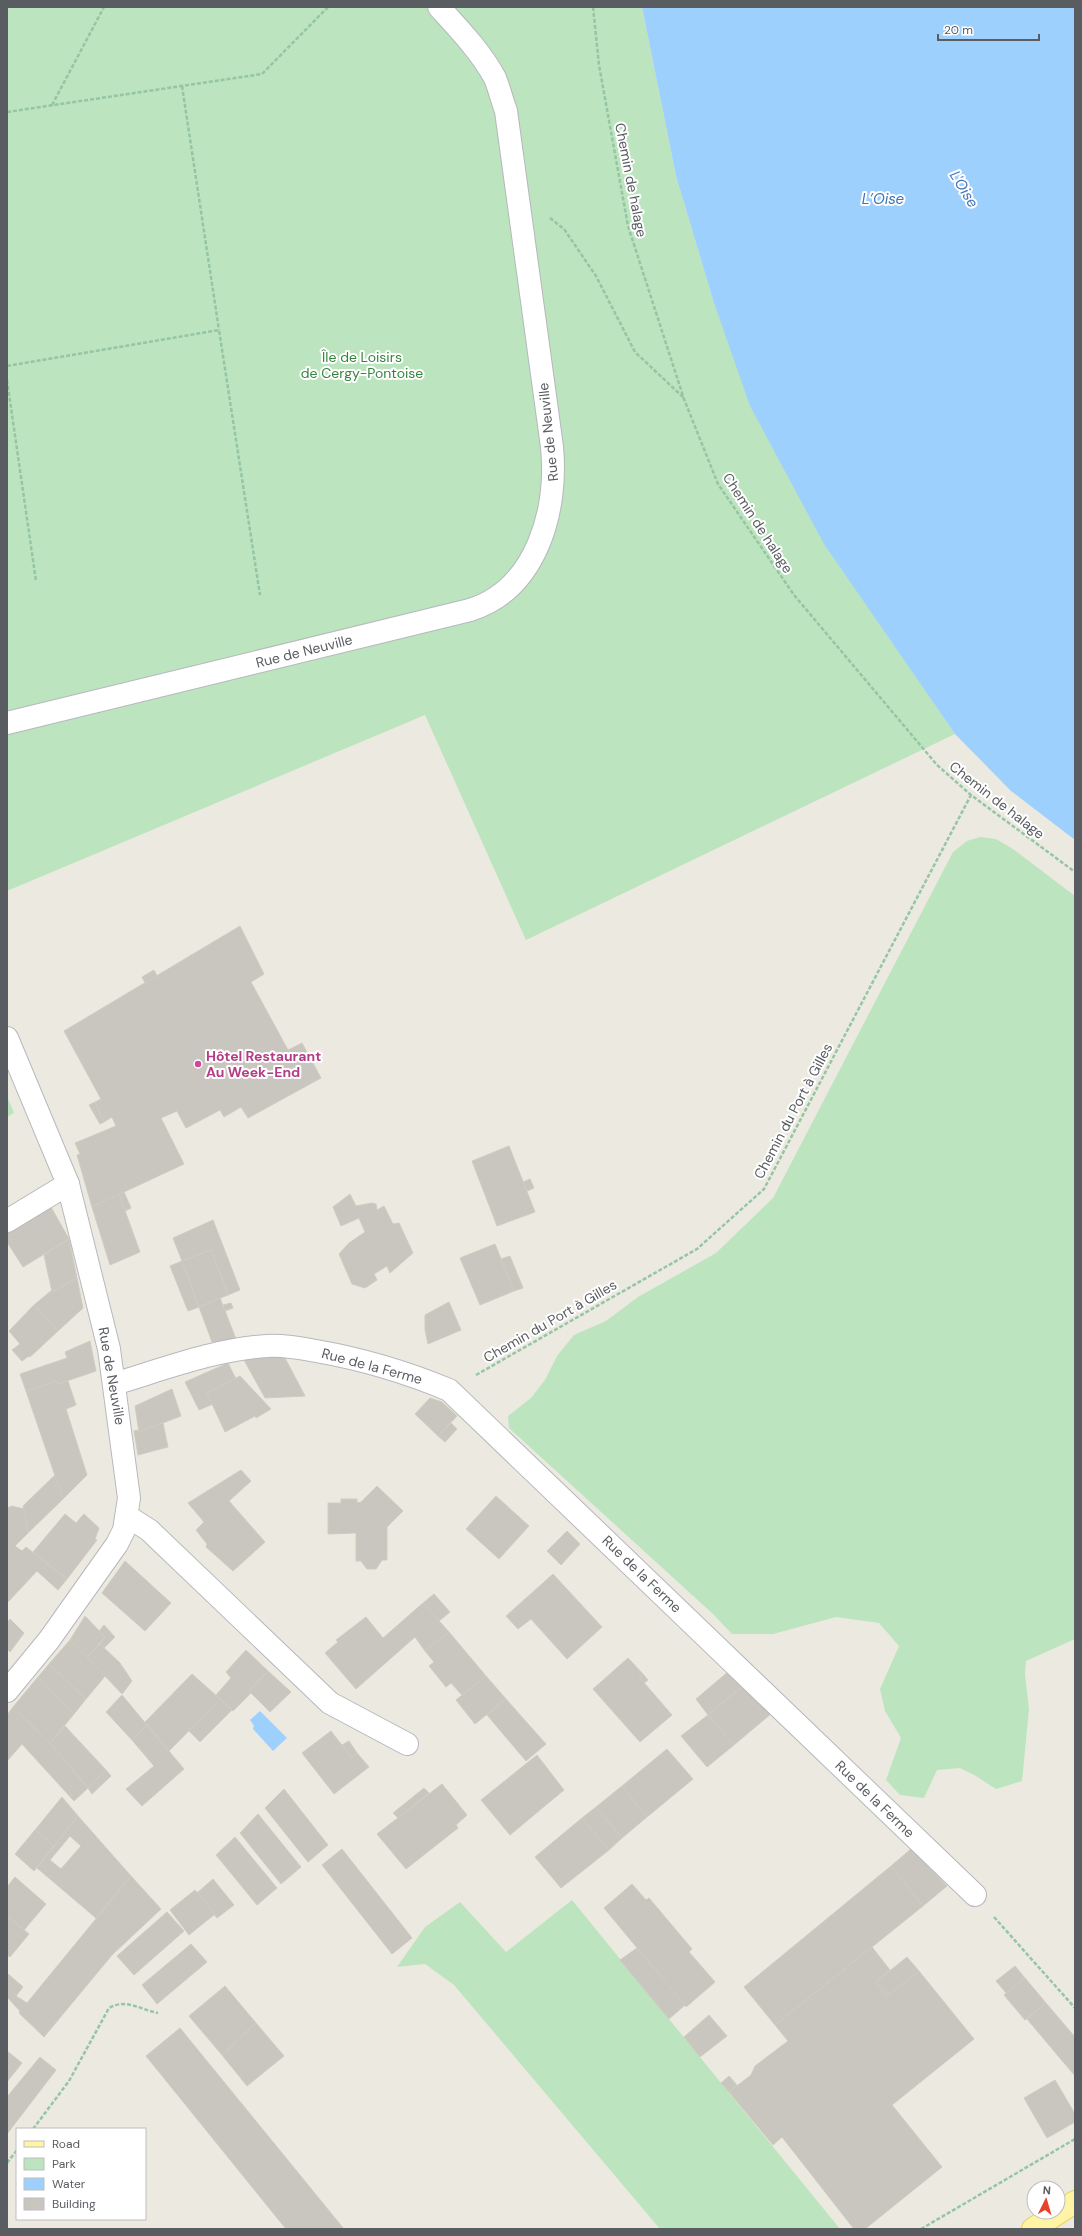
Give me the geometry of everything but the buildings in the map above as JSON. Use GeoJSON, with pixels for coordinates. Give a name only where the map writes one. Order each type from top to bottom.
{"type":"FeatureCollection","features":[{"type":"Feature","properties":{"kind":"main road"},"geometry":{"type":"LineString","coordinates":[[1032,2229],[1075,2202]]}},
{"type":"Feature","properties":{"kind":"street","name":"Rue de Neuville"},"geometry":{"type":"LineString","coordinates":[[7,723],[470,610],[484,606],[498,597],[517,580],[541,537],[551,506],[554,476],[552,447],[506,110],[495,78],[461,30],[439,7]]}},
{"type":"Feature","properties":{"kind":"street","name":"Rue de Neuville"},"geometry":{"type":"LineString","coordinates":[[7,1038],[68,1184],[109,1349],[129,1498],[124,1530],[105,1562],[50,1640],[7,1691]]}},
{"type":"Feature","properties":{"kind":"street"},"geometry":{"type":"LineString","coordinates":[[7,1221],[68,1184]]}},
{"type":"Feature","properties":{"kind":"street","name":"Rue de la Ferme"},"geometry":{"type":"LineString","coordinates":[[114,1384],[232,1350],[268,1346],[295,1347],[346,1356],[413,1375],[450,1390],[975,1895]]}},
{"type":"Feature","properties":{"kind":"street"},"geometry":{"type":"LineString","coordinates":[[127,1516],[149,1530],[330,1703],[407,1744]]}},
{"type":"Feature","properties":{"kind":"path"},"geometry":{"type":"LineString","coordinates":[[52,106],[104,7]]}},
{"type":"Feature","properties":{"kind":"path"},"geometry":{"type":"LineString","coordinates":[[7,112],[262,74],[328,7]]}},
{"type":"Feature","properties":{"kind":"path","name":"Chemin de halage"},"geometry":{"type":"LineString","coordinates":[[594,7],[599,65],[628,226],[684,399],[718,484],[794,595],[936,765],[971,795],[1075,872]]}},
{"type":"Feature","properties":{"kind":"path"},"geometry":{"type":"LineString","coordinates":[[182,86],[260,595]]}},
{"type":"Feature","properties":{"kind":"path"},"geometry":{"type":"LineString","coordinates":[[517,192],[564,229],[596,276],[635,352],[684,399]]}},
{"type":"Feature","properties":{"kind":"path"},"geometry":{"type":"LineString","coordinates":[[7,366],[219,330]]}},
{"type":"Feature","properties":{"kind":"path"},"geometry":{"type":"LineString","coordinates":[[7,380],[36,581]]}},
{"type":"Feature","properties":{"kind":"path","name":"Chemin du Port à Gilles"},"geometry":{"type":"LineString","coordinates":[[450,1390],[696,1249],[764,1188],[971,795]]}},
{"type":"Feature","properties":{"kind":"path"},"geometry":{"type":"LineString","coordinates":[[975,1895],[1075,2008]]}},
{"type":"Feature","properties":{"kind":"path"},"geometry":{"type":"LineString","coordinates":[[34,2128],[69,2081],[109,2008],[118,2004],[124,2004],[158,2013]]}},
{"type":"Feature","properties":{"kind":"path"},"geometry":{"type":"LineString","coordinates":[[922,2229],[1075,2139]]}},
{"type":"Feature","properties":{"kind":"path"},"geometry":{"type":"LineString","coordinates":[[7,2164],[16,2151]]}},
{"type":"Feature","properties":{"kind":"green space","name":"Île de Loisirs de Cergy-Pontoise"},"geometry":{"type":"Polygon","coordinates":[[[7,7],[642,7],[676,176],[713,300],[825,544],[955,734],[526,940],[425,715],[7,891],[7,7]]]}},
{"type":"Feature","properties":{"kind":"green space"},"geometry":{"type":"Polygon","coordinates":[[[980,837],[996,839],[1013,849],[1075,896],[1075,1639],[1026,1661],[1025,1674],[1029,1709],[1022,1781],[996,1789],[960,1768],[937,1770],[924,1798],[900,1795],[886,1780],[901,1738],[885,1711],[880,1689],[899,1646],[879,1623],[836,1617],[773,1634],[732,1634],[713,1614],[509,1428],[508,1416],[531,1398],[545,1380],[557,1356],[574,1335],[606,1321],[638,1297],[716,1253],[773,1198],[953,852],[967,841],[980,837]]]}},
{"type":"Feature","properties":{"kind":"green space"},"geometry":{"type":"Polygon","coordinates":[[[7,1096],[14,1113],[7,1117],[7,1096]]]}},
{"type":"Feature","properties":{"kind":"green space"},"geometry":{"type":"Polygon","coordinates":[[[572,1900],[840,2229],[660,2229],[454,1985],[425,1964],[397,1967],[425,1927],[460,1902],[506,1952],[572,1900]]]}},
{"type":"Feature","properties":{"kind":"water","name":"L’Oise"},"geometry":{"type":"Polygon","coordinates":[[[642,7],[1075,7],[1075,840],[1011,791],[955,734],[824,544],[750,406],[713,300],[676,176],[642,7]]]}},
{"type":"Feature","properties":{"kind":"water"},"geometry":{"type":"Polygon","coordinates":[[[260,1711],[287,1738],[273,1751],[253,1729],[254,1726],[250,1720],[260,1711]]]}},
{"type":"Feature","properties":{"kind":"place","name":"Hôtel Restaurant Au Week-End"},"geometry":{"type":"Point","coordinates":[198,1064]}},
{"type":"Feature","properties":{"kind":"water label","name":"L'Oise"},"geometry":{"type":"Point","coordinates":[964,189]}}]}
